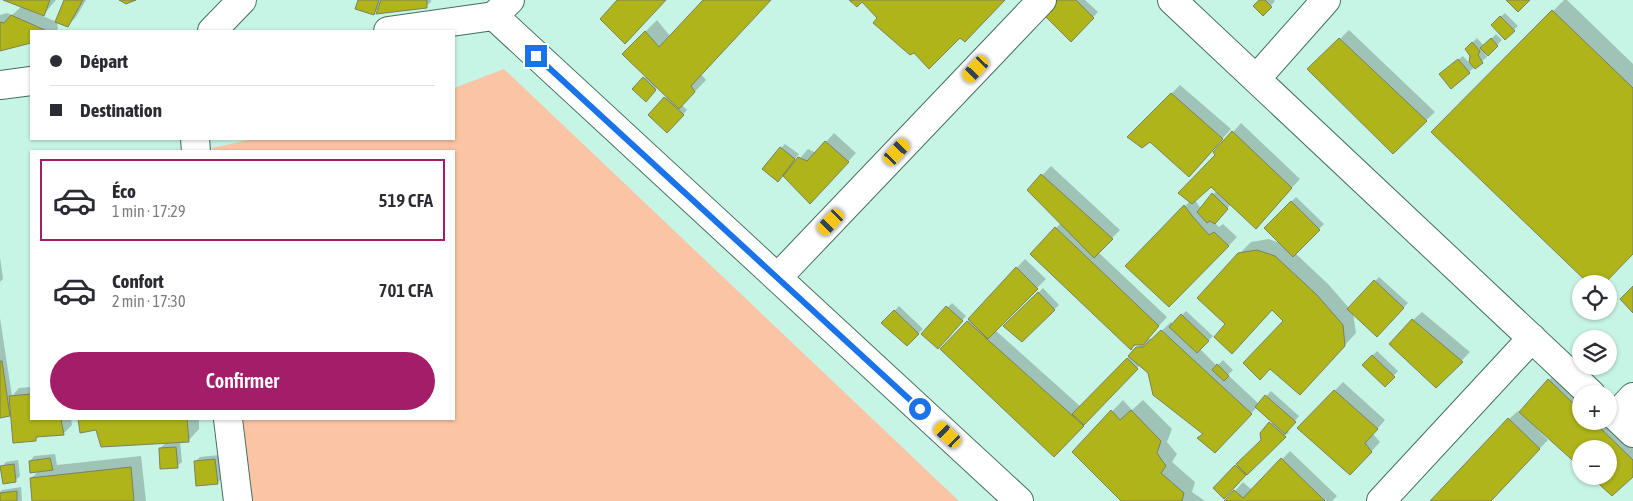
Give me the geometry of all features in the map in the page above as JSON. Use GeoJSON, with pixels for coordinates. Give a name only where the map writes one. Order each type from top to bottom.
{"type":"FeatureCollection","features":[{"type":"Feature","properties":{"kind":"street"},"geometry":{"type":"LineString","coordinates":[[213,30],[242,0]]}},
{"type":"Feature","properties":{"kind":"street"},"geometry":{"type":"LineString","coordinates":[[778,277],[1042,0]]}},
{"type":"Feature","properties":{"kind":"street"},"geometry":{"type":"LineString","coordinates":[[1172,0],[1582,385]]}},
{"type":"Feature","properties":{"kind":"street"},"geometry":{"type":"LineString","coordinates":[[1256,80],[1326,0]]}},
{"type":"Feature","properties":{"kind":"street"},"geometry":{"type":"LineString","coordinates":[[393,30],[502,8],[778,277],[1019,501]]}},
{"type":"Feature","properties":{"kind":"street"},"geometry":{"type":"LineString","coordinates":[[0,85],[30,81]]}},
{"type":"Feature","properties":{"kind":"street"},"geometry":{"type":"LineString","coordinates":[[1381,501],[1532,338]]}},
{"type":"Feature","properties":{"kind":"street"},"geometry":{"type":"LineString","coordinates":[[228,420],[238,501]]}},
{"type":"Feature","properties":{"kind":"shaded area"},"geometry":{"type":"Polygon","coordinates":[[[504,69],[959,501],[249,501],[239,420],[455,420],[455,150],[213,150],[212,148],[248,140],[455,140],[455,88],[504,69]]]}},
{"type":"Feature","properties":{"kind":"building"},"geometry":{"type":"Polygon","coordinates":[[[3,0],[50,0],[44,16],[3,0]]]}},
{"type":"Feature","properties":{"kind":"building"},"geometry":{"type":"Polygon","coordinates":[[[64,0],[83,0],[68,27],[55,22],[64,0]]]}},
{"type":"Feature","properties":{"kind":"building"},"geometry":{"type":"Polygon","coordinates":[[[119,0],[136,0],[126,4],[119,0]]]}},
{"type":"Feature","properties":{"kind":"building"},"geometry":{"type":"Polygon","coordinates":[[[358,0],[379,0],[374,15],[355,9],[358,0]]]}},
{"type":"Feature","properties":{"kind":"building"},"geometry":{"type":"Polygon","coordinates":[[[381,0],[427,0],[427,8],[376,14],[381,0]]]}},
{"type":"Feature","properties":{"kind":"building"},"geometry":{"type":"Polygon","coordinates":[[[617,0],[666,0],[625,44],[600,19],[617,0]]]}},
{"type":"Feature","properties":{"kind":"building"},"geometry":{"type":"Polygon","coordinates":[[[703,0],[771,0],[691,86],[695,92],[679,109],[622,54],[645,31],[659,47],[703,0]]]}},
{"type":"Feature","properties":{"kind":"building"},"geometry":{"type":"Polygon","coordinates":[[[849,0],[1005,0],[965,42],[960,38],[929,69],[914,53],[910,55],[873,23],[877,18],[862,2],[857,7],[849,0]]]}},
{"type":"Feature","properties":{"kind":"building"},"geometry":{"type":"Polygon","coordinates":[[[1050,0],[1076,0],[1094,18],[1071,42],[1040,11],[1050,0]]]}},
{"type":"Feature","properties":{"kind":"building"},"geometry":{"type":"Polygon","coordinates":[[[1259,0],[1265,0],[1272,7],[1263,16],[1253,6],[1259,0]]]}},
{"type":"Feature","properties":{"kind":"building"},"geometry":{"type":"Polygon","coordinates":[[[1506,0],[1530,0],[1518,12],[1506,0]]]}},
{"type":"Feature","properties":{"kind":"building"},"geometry":{"type":"Polygon","coordinates":[[[1552,10],[1633,88],[1633,254],[1613,275],[1580,275],[1431,132],[1552,10]]]}},
{"type":"Feature","properties":{"kind":"building"},"geometry":{"type":"Polygon","coordinates":[[[11,15],[45,30],[30,30],[30,43],[0,51],[0,22],[4,23],[11,15]]]}},
{"type":"Feature","properties":{"kind":"building"},"geometry":{"type":"Polygon","coordinates":[[[1500,16],[1515,31],[1505,40],[1491,25],[1500,16]]]}},
{"type":"Feature","properties":{"kind":"building"},"geometry":{"type":"Polygon","coordinates":[[[1339,38],[1427,121],[1393,154],[1307,69],[1339,38]]]}},
{"type":"Feature","properties":{"kind":"building"},"geometry":{"type":"Polygon","coordinates":[[[1491,38],[1498,46],[1488,56],[1480,48],[1491,38]]]}},
{"type":"Feature","properties":{"kind":"building"},"geometry":{"type":"Polygon","coordinates":[[[1472,42],[1480,51],[1478,55],[1483,63],[1475,69],[1469,62],[1470,56],[1465,49],[1472,42]]]}},
{"type":"Feature","properties":{"kind":"building"},"geometry":{"type":"Polygon","coordinates":[[[1458,59],[1470,73],[1451,89],[1439,74],[1458,59]]]}},
{"type":"Feature","properties":{"kind":"building"},"geometry":{"type":"Polygon","coordinates":[[[643,77],[656,90],[646,102],[632,89],[643,77]]]}},
{"type":"Feature","properties":{"kind":"building"},"geometry":{"type":"Polygon","coordinates":[[[1171,93],[1223,139],[1189,177],[1150,142],[1142,148],[1127,137],[1171,93]]]}},
{"type":"Feature","properties":{"kind":"building"},"geometry":{"type":"Polygon","coordinates":[[[664,97],[684,115],[667,133],[648,115],[664,97]]]}},
{"type":"Feature","properties":{"kind":"building"},"geometry":{"type":"Polygon","coordinates":[[[1232,131],[1292,188],[1256,229],[1211,187],[1192,204],[1178,193],[1215,155],[1213,152],[1232,131]]]}},
{"type":"Feature","properties":{"kind":"building"},"geometry":{"type":"Polygon","coordinates":[[[825,141],[849,162],[810,204],[783,176],[798,157],[807,161],[825,141]]]}},
{"type":"Feature","properties":{"kind":"building"},"geometry":{"type":"Polygon","coordinates":[[[780,147],[795,159],[778,182],[762,169],[780,147]]]}},
{"type":"Feature","properties":{"kind":"building"},"geometry":{"type":"Polygon","coordinates":[[[1041,174],[1113,239],[1094,258],[1027,190],[1041,174]]]}},
{"type":"Feature","properties":{"kind":"building"},"geometry":{"type":"Polygon","coordinates":[[[1212,193],[1228,209],[1215,224],[1210,221],[1207,223],[1197,212],[1212,193]]]}},
{"type":"Feature","properties":{"kind":"building"},"geometry":{"type":"Polygon","coordinates":[[[1291,201],[1320,230],[1293,257],[1264,228],[1291,201]]]}},
{"type":"Feature","properties":{"kind":"building"},"geometry":{"type":"Polygon","coordinates":[[[1184,205],[1209,235],[1214,232],[1229,246],[1169,307],[1125,266],[1184,205]]]}},
{"type":"Feature","properties":{"kind":"building"},"geometry":{"type":"Polygon","coordinates":[[[1055,227],[1159,326],[1143,345],[1134,345],[1131,350],[1030,254],[1055,227]]]}},
{"type":"Feature","properties":{"kind":"building"},"geometry":{"type":"Polygon","coordinates":[[[1257,250],[1275,256],[1317,295],[1343,325],[1345,346],[1300,395],[1270,369],[1260,380],[1243,363],[1283,321],[1272,310],[1232,354],[1214,337],[1225,324],[1197,298],[1238,253],[1257,250]]]}},
{"type":"Feature","properties":{"kind":"building"},"geometry":{"type":"Polygon","coordinates":[[[1016,267],[1038,289],[988,339],[968,319],[1016,267]]]}},
{"type":"Feature","properties":{"kind":"building"},"geometry":{"type":"Polygon","coordinates":[[[1374,280],[1404,308],[1377,337],[1347,309],[1374,280]]]}},
{"type":"Feature","properties":{"kind":"building"},"geometry":{"type":"Polygon","coordinates":[[[1633,286],[1633,313],[1620,299],[1633,286]]]}},
{"type":"Feature","properties":{"kind":"building"},"geometry":{"type":"Polygon","coordinates":[[[1038,292],[1055,310],[1022,342],[1003,326],[1038,292]]]}},
{"type":"Feature","properties":{"kind":"building"},"geometry":{"type":"Polygon","coordinates":[[[946,306],[963,321],[938,349],[921,334],[946,306]]]}},
{"type":"Feature","properties":{"kind":"building"},"geometry":{"type":"Polygon","coordinates":[[[894,310],[919,334],[907,346],[881,323],[894,310]]]}},
{"type":"Feature","properties":{"kind":"building"},"geometry":{"type":"Polygon","coordinates":[[[1181,314],[1209,341],[1197,353],[1169,327],[1181,314]]]}},
{"type":"Feature","properties":{"kind":"building"},"geometry":{"type":"Polygon","coordinates":[[[1412,319],[1463,362],[1436,388],[1389,344],[1412,319]]]}},
{"type":"Feature","properties":{"kind":"building"},"geometry":{"type":"Polygon","coordinates":[[[967,321],[1084,426],[1054,457],[940,349],[967,321]]]}},
{"type":"Feature","properties":{"kind":"building"},"geometry":{"type":"Polygon","coordinates":[[[1161,330],[1252,414],[1215,453],[1197,438],[1203,434],[1153,395],[1148,373],[1128,356],[1136,347],[1143,347],[1161,330]]]}},
{"type":"Feature","properties":{"kind":"building"},"geometry":{"type":"Polygon","coordinates":[[[1372,355],[1395,377],[1385,387],[1362,365],[1372,355]]]}},
{"type":"Feature","properties":{"kind":"building"},"geometry":{"type":"Polygon","coordinates":[[[1127,358],[1138,369],[1084,425],[1072,414],[1127,358]]]}},
{"type":"Feature","properties":{"kind":"building"},"geometry":{"type":"Polygon","coordinates":[[[0,361],[2,361],[10,416],[0,418],[0,361]]]}},
{"type":"Feature","properties":{"kind":"building"},"geometry":{"type":"Polygon","coordinates":[[[1217,364],[1229,376],[1224,381],[1212,370],[1217,364]]]}},
{"type":"Feature","properties":{"kind":"building"},"geometry":{"type":"Polygon","coordinates":[[[1548,379],[1572,402],[1572,430],[1602,430],[1612,440],[1572,440],[1572,460],[1519,412],[1548,379]]]}},
{"type":"Feature","properties":{"kind":"building"},"geometry":{"type":"Polygon","coordinates":[[[1334,390],[1378,429],[1365,443],[1372,452],[1350,475],[1297,428],[1334,390]]]}},
{"type":"Feature","properties":{"kind":"building"},"geometry":{"type":"Polygon","coordinates":[[[30,394],[30,420],[61,420],[64,435],[36,437],[36,441],[13,443],[9,396],[30,394]]]}},
{"type":"Feature","properties":{"kind":"building"},"geometry":{"type":"Polygon","coordinates":[[[1265,395],[1296,422],[1285,434],[1255,407],[1265,395]]]}},
{"type":"Feature","properties":{"kind":"building"},"geometry":{"type":"Polygon","coordinates":[[[1111,410],[1120,420],[1131,410],[1161,441],[1157,453],[1166,466],[1161,473],[1184,493],[1182,501],[1121,501],[1072,452],[1111,410]]]}},
{"type":"Feature","properties":{"kind":"building"},"geometry":{"type":"Polygon","coordinates":[[[1508,418],[1540,449],[1491,501],[1430,501],[1508,418]]]}},
{"type":"Feature","properties":{"kind":"building"},"geometry":{"type":"Polygon","coordinates":[[[78,420],[187,420],[189,442],[101,447],[96,430],[80,433],[78,420]]]}},
{"type":"Feature","properties":{"kind":"building"},"geometry":{"type":"Polygon","coordinates":[[[1269,422],[1286,437],[1247,475],[1236,464],[1261,440],[1260,433],[1269,422]]]}},
{"type":"Feature","properties":{"kind":"building"},"geometry":{"type":"Polygon","coordinates":[[[1617,444],[1633,460],[1633,477],[1612,496],[1600,485],[1617,485],[1617,444]]]}},
{"type":"Feature","properties":{"kind":"building"},"geometry":{"type":"Polygon","coordinates":[[[176,447],[178,468],[160,469],[159,448],[176,447]]]}},
{"type":"Feature","properties":{"kind":"building"},"geometry":{"type":"Polygon","coordinates":[[[50,458],[53,470],[30,473],[29,461],[50,458]]]}},
{"type":"Feature","properties":{"kind":"building"},"geometry":{"type":"Polygon","coordinates":[[[1281,458],[1325,501],[1224,501],[1234,490],[1243,498],[1281,458]]]}},
{"type":"Feature","properties":{"kind":"building"},"geometry":{"type":"Polygon","coordinates":[[[215,459],[218,484],[196,486],[194,461],[215,459]]]}},
{"type":"Feature","properties":{"kind":"building"},"geometry":{"type":"Polygon","coordinates":[[[14,464],[16,482],[3,484],[0,466],[14,464]]]}},
{"type":"Feature","properties":{"kind":"building"},"geometry":{"type":"Polygon","coordinates":[[[1235,465],[1246,475],[1224,499],[1213,488],[1235,465]]]}},
{"type":"Feature","properties":{"kind":"building"},"geometry":{"type":"Polygon","coordinates":[[[131,467],[134,501],[32,501],[30,478],[131,467]]]}},
{"type":"Feature","properties":{"kind":"building"},"geometry":{"type":"Polygon","coordinates":[[[17,491],[17,501],[0,501],[0,493],[17,491]]]}},
{"type":"Feature","properties":{"kind":"route"},"geometry":{"type":"LineString","coordinates":[[536,56],[920,409]]}}]}
